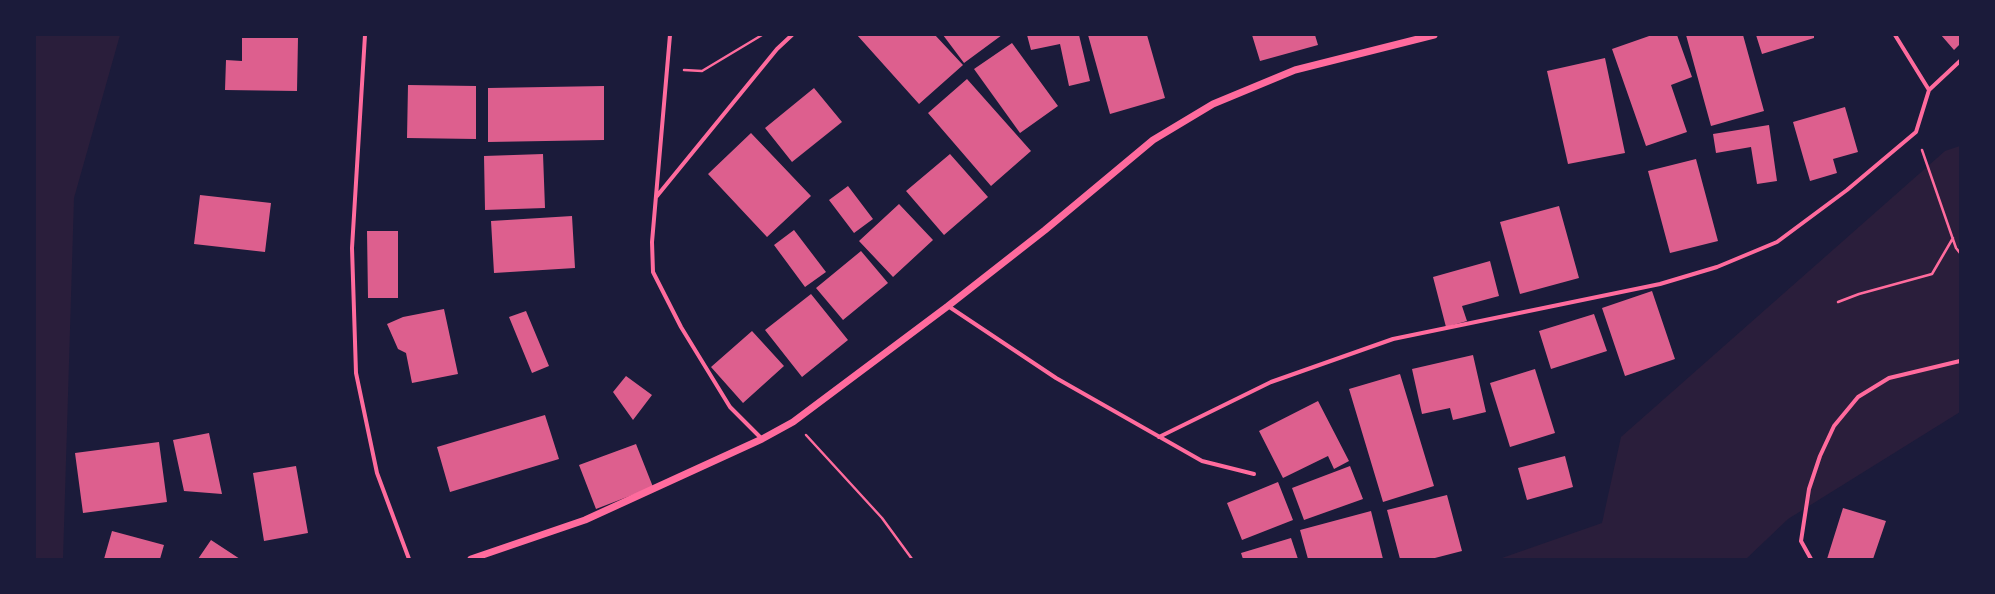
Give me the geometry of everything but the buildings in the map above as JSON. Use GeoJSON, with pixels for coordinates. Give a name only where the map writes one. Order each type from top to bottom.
{"type":"FeatureCollection","features":[{"type":"Feature","properties":{"kind":"street"},"geometry":{"type":"LineString","coordinates":[[365,35],[352,248],[356,373],[377,473],[409,559]]}},
{"type":"Feature","properties":{"kind":"street"},"geometry":{"type":"LineString","coordinates":[[670,35],[652,242],[653,272],[681,327],[730,407],[762,439]]}},
{"type":"Feature","properties":{"kind":"street"},"geometry":{"type":"LineString","coordinates":[[656,196],[777,49],[792,35]]}},
{"type":"Feature","properties":{"kind":"street"},"geometry":{"type":"LineString","coordinates":[[471,559],[585,520],[762,439],[793,422],[948,306],[1045,230],[1153,140],[1213,104],[1295,70],[1434,35]]}},
{"type":"Feature","properties":{"kind":"street"},"geometry":{"type":"LineString","coordinates":[[1895,35],[1929,90]]}},
{"type":"Feature","properties":{"kind":"street"},"geometry":{"type":"LineString","coordinates":[[1159,437],[1271,382],[1393,339],[1660,284],[1717,267],[1776,242],[1847,190],[1916,132],[1929,90],[1960,61]]}},
{"type":"Feature","properties":{"kind":"street"},"geometry":{"type":"LineString","coordinates":[[948,306],[1056,378],[1202,461],[1254,474]]}},
{"type":"Feature","properties":{"kind":"street"},"geometry":{"type":"LineString","coordinates":[[1811,559],[1801,541],[1809,489],[1820,456],[1834,426],[1858,397],[1888,378],[1960,361]]}},
{"type":"Feature","properties":{"kind":"path"},"geometry":{"type":"LineString","coordinates":[[668,69],[702,71],[762,35]]}},
{"type":"Feature","properties":{"kind":"path"},"geometry":{"type":"LineString","coordinates":[[1916,132],[1953,238],[1960,253]]}},
{"type":"Feature","properties":{"kind":"path"},"geometry":{"type":"LineString","coordinates":[[1838,302],[1859,294],[1932,274],[1953,238]]}},
{"type":"Feature","properties":{"kind":"path"},"geometry":{"type":"LineString","coordinates":[[793,422],[882,518],[912,559]]}},
{"type":"Feature","properties":{"kind":"shaded area"},"geometry":{"type":"Polygon","coordinates":[[[35,35],[120,35],[74,198],[63,559],[35,559],[35,35]]]}},
{"type":"Feature","properties":{"kind":"shaded area"},"geometry":{"type":"Polygon","coordinates":[[[1960,146],[1960,412],[1788,519],[1746,559],[1499,559],[1602,523],[1621,437],[1945,151],[1960,146]]]}}]}
